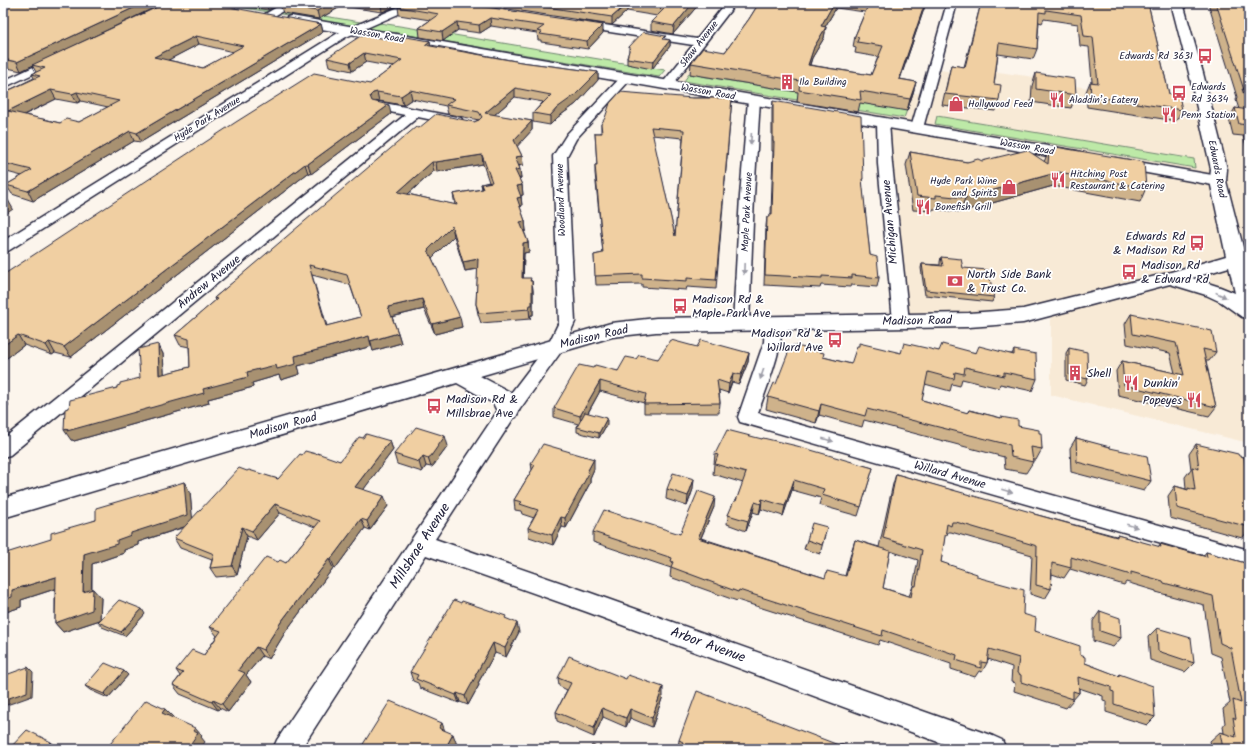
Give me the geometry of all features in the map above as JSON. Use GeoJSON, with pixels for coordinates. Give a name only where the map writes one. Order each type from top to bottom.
{"type":"FeatureCollection","features":[{"type":"Feature","properties":{"kind":"main road","name":"Edwards Road"},"geometry":{"type":"LineString","coordinates":[[1177,3],[1218,165],[1218,181],[1242,257],[1249,312]]}},
{"type":"Feature","properties":{"kind":"main road","name":"Wasson Road"},"geometry":{"type":"LineString","coordinates":[[255,14],[1218,181]]}},
{"type":"Feature","properties":{"kind":"main road","name":"Madison Road"},"geometry":{"type":"LineString","coordinates":[[3,508],[611,330],[656,325],[969,320],[1023,316],[1171,278],[1242,257]]}},
{"type":"Feature","properties":{"kind":"main road"},"geometry":{"type":"LineString","coordinates":[[1171,278],[1213,291],[1228,298],[1249,312]]}},
{"type":"Feature","properties":{"kind":"main road"},"geometry":{"type":"LineString","coordinates":[[459,374],[502,398],[508,411]]}},
{"type":"Feature","properties":{"kind":"street"},"geometry":{"type":"LineString","coordinates":[[268,16],[291,3]]}},
{"type":"Feature","properties":{"kind":"street","name":"Hyde Park Avenue"},"geometry":{"type":"LineString","coordinates":[[3,248],[270,80],[353,30],[416,3]]}},
{"type":"Feature","properties":{"kind":"street","name":"Shaw Avenue"},"geometry":{"type":"LineString","coordinates":[[667,85],[732,3]]}},
{"type":"Feature","properties":{"kind":"street"},"geometry":{"type":"LineString","coordinates":[[917,128],[952,3]]}},
{"type":"Feature","properties":{"kind":"street"},"geometry":{"type":"LineString","coordinates":[[570,23],[700,44]]}},
{"type":"Feature","properties":{"kind":"street"},"geometry":{"type":"LineString","coordinates":[[3,85],[65,55]]}},
{"type":"Feature","properties":{"kind":"street","name":"Woodland Avenue"},"geometry":{"type":"LineString","coordinates":[[557,345],[567,322],[560,156],[571,137],[626,78]]}},
{"type":"Feature","properties":{"kind":"street","name":"Maple Park Avenue"},"geometry":{"type":"LineString","coordinates":[[742,324],[747,196],[754,100]]}},
{"type":"Feature","properties":{"kind":"street"},"geometry":{"type":"LineString","coordinates":[[379,106],[468,124]]}},
{"type":"Feature","properties":{"kind":"street","name":"Andrew Avenue"},"geometry":{"type":"LineString","coordinates":[[3,450],[415,113]]}},
{"type":"Feature","properties":{"kind":"street","name":"Michigan Avenue"},"geometry":{"type":"LineString","coordinates":[[882,122],[884,164],[901,321]]}},
{"type":"Feature","properties":{"kind":"street","name":"Willard Avenue"},"geometry":{"type":"LineString","coordinates":[[774,323],[773,342],[747,417],[1249,559]]}},
{"type":"Feature","properties":{"kind":"street","name":"Millsbrae Avenue"},"geometry":{"type":"LineString","coordinates":[[286,749],[508,411],[557,345]]}},
{"type":"Feature","properties":{"kind":"street","name":"Arbor Avenue"},"geometry":{"type":"LineString","coordinates":[[422,544],[603,607],[993,749]]}},
{"type":"Feature","properties":{"kind":"shaded area"},"geometry":{"type":"Polygon","coordinates":[[[691,56],[927,95],[934,69],[990,78],[991,71],[1062,81],[1062,84],[1182,102],[1203,102],[1249,109],[1249,443],[1051,395],[1051,310],[901,321],[882,122],[667,85],[691,56]]]}},
{"type":"Feature","properties":{"kind":"green space"},"geometry":{"type":"Polygon","coordinates":[[[215,3],[246,3],[366,23],[380,23],[406,27],[665,70],[659,77],[215,3]]]}},
{"type":"Feature","properties":{"kind":"green space"},"geometry":{"type":"Polygon","coordinates":[[[689,74],[907,110],[904,118],[684,81],[689,74]]]}},
{"type":"Feature","properties":{"kind":"green space"},"geometry":{"type":"Polygon","coordinates":[[[937,116],[1194,159],[1195,168],[935,124],[937,116]]]}},
{"type":"Feature","properties":{"kind":"building"},"geometry":{"type":"Polygon","coordinates":[[[3,3],[144,3],[17,62],[3,59],[3,3]]]}},
{"type":"Feature","properties":{"kind":"building"},"geometry":{"type":"Polygon","coordinates":[[[166,3],[207,3],[321,24],[137,133],[130,131],[28,191],[6,185],[32,170],[3,163],[3,93],[40,76],[32,74],[45,68],[32,65],[166,3]],[[196,36],[154,57],[203,68],[243,46],[196,36]],[[51,90],[8,111],[60,123],[66,119],[79,122],[119,101],[77,92],[72,94],[51,90]]]}},
{"type":"Feature","properties":{"kind":"building"},"geometry":{"type":"Polygon","coordinates":[[[284,3],[331,3],[317,11],[280,5],[284,3]]]}},
{"type":"Feature","properties":{"kind":"building"},"geometry":{"type":"Polygon","coordinates":[[[370,3],[384,3],[381,5],[370,3]]]}},
{"type":"Feature","properties":{"kind":"building"},"geometry":{"type":"Polygon","coordinates":[[[408,3],[460,3],[603,25],[587,41],[540,34],[542,32],[537,31],[544,26],[490,18],[479,25],[457,22],[442,32],[419,28],[439,14],[398,7],[408,3]]]}},
{"type":"Feature","properties":{"kind":"building"},"geometry":{"type":"Polygon","coordinates":[[[520,3],[693,3],[674,26],[651,22],[664,9],[627,4],[612,17],[520,3]]]}},
{"type":"Feature","properties":{"kind":"building"},"geometry":{"type":"Polygon","coordinates":[[[759,3],[834,3],[821,26],[826,27],[814,47],[808,65],[871,75],[883,46],[857,42],[859,37],[855,36],[869,3],[925,3],[899,79],[916,82],[910,99],[860,91],[861,100],[799,90],[800,81],[691,63],[703,48],[725,52],[759,3]]]}},
{"type":"Feature","properties":{"kind":"building"},"geometry":{"type":"Polygon","coordinates":[[[981,3],[1148,3],[1169,94],[1179,95],[1182,110],[1091,96],[1090,82],[1098,83],[1093,37],[1084,36],[1081,15],[1046,10],[1046,13],[1039,12],[1037,49],[999,43],[994,84],[1001,85],[999,100],[945,94],[951,65],[965,67],[981,3]]]}},
{"type":"Feature","properties":{"kind":"building"},"geometry":{"type":"Polygon","coordinates":[[[1216,3],[1249,3],[1249,110],[1242,89],[1244,90],[1216,3]]]}},
{"type":"Feature","properties":{"kind":"building"},"geometry":{"type":"Polygon","coordinates":[[[643,32],[666,36],[663,39],[670,40],[653,62],[627,58],[629,47],[643,32]]]}},
{"type":"Feature","properties":{"kind":"building"},"geometry":{"type":"Polygon","coordinates":[[[362,35],[394,40],[403,40],[406,37],[430,41],[425,45],[521,62],[598,72],[575,95],[557,108],[550,116],[533,113],[551,95],[515,88],[485,113],[532,121],[514,140],[522,156],[515,157],[520,169],[515,170],[522,185],[517,186],[521,197],[517,198],[525,221],[520,222],[528,242],[523,243],[522,278],[531,278],[532,305],[530,305],[529,309],[479,313],[476,304],[478,259],[463,262],[452,226],[428,250],[460,317],[432,324],[422,299],[388,307],[398,333],[370,341],[369,336],[295,356],[296,364],[277,369],[276,365],[247,372],[248,377],[203,389],[204,393],[67,431],[68,429],[64,430],[65,409],[69,408],[70,400],[117,388],[120,383],[140,378],[138,349],[158,344],[159,375],[190,367],[189,339],[175,335],[217,299],[214,298],[416,127],[419,128],[436,114],[474,122],[482,117],[479,112],[446,105],[454,99],[410,90],[401,96],[377,92],[373,93],[370,96],[372,101],[389,105],[308,164],[305,164],[64,347],[49,342],[46,345],[18,335],[3,346],[3,275],[236,122],[314,73],[370,84],[402,60],[364,53],[350,63],[327,58],[362,35]],[[482,155],[432,162],[398,192],[457,205],[453,194],[483,189],[481,184],[492,182],[482,155]],[[309,265],[326,326],[361,317],[347,275],[309,265]]]}},
{"type":"Feature","properties":{"kind":"building"},"geometry":{"type":"Polygon","coordinates":[[[1036,73],[1075,79],[1076,95],[1036,89],[1036,73]]]}},
{"type":"Feature","properties":{"kind":"building"},"geometry":{"type":"Polygon","coordinates":[[[620,92],[693,98],[732,98],[716,280],[687,278],[687,281],[642,278],[642,274],[595,276],[594,255],[603,253],[595,165],[597,165],[595,133],[602,133],[601,124],[605,118],[610,103],[620,92]],[[651,127],[675,236],[684,130],[651,127]]]}},
{"type":"Feature","properties":{"kind":"building"},"geometry":{"type":"Polygon","coordinates":[[[773,101],[861,116],[862,179],[870,255],[877,257],[879,278],[852,275],[852,278],[822,276],[822,278],[765,275],[767,217],[770,217],[770,214],[772,214],[774,142],[773,101]]]}},
{"type":"Feature","properties":{"kind":"building"},"geometry":{"type":"Polygon","coordinates":[[[1235,108],[1249,110],[1249,125],[1239,124],[1235,108]]]}},
{"type":"Feature","properties":{"kind":"building"},"geometry":{"type":"Polygon","coordinates":[[[1056,147],[1144,162],[1146,188],[1059,172],[965,198],[936,195],[936,198],[917,196],[910,152],[967,162],[978,159],[982,161],[1027,150],[1048,164],[1049,150],[1056,151],[1056,147]]]}},
{"type":"Feature","properties":{"kind":"building","name":"North Side Bank & Trust Co."},"geometry":{"type":"Polygon","coordinates":[[[941,257],[961,259],[963,268],[988,270],[994,297],[926,290],[922,264],[943,266],[941,257]]]}},
{"type":"Feature","properties":{"kind":"building"},"geometry":{"type":"Polygon","coordinates":[[[1131,314],[1212,331],[1216,352],[1203,349],[1216,407],[1124,385],[1122,361],[1184,375],[1176,343],[1133,334],[1131,314]]]}},
{"type":"Feature","properties":{"kind":"building"},"geometry":{"type":"Polygon","coordinates":[[[671,340],[697,347],[701,340],[749,353],[741,375],[733,373],[729,384],[717,380],[720,403],[644,404],[646,394],[600,381],[580,416],[554,408],[579,365],[593,368],[595,365],[618,371],[626,357],[636,359],[639,355],[658,359],[671,340]]]}},
{"type":"Feature","properties":{"kind":"building"},"geometry":{"type":"Polygon","coordinates":[[[859,343],[901,353],[904,343],[939,351],[942,344],[976,353],[979,346],[1014,355],[1014,350],[1036,354],[1037,379],[1004,372],[1004,376],[965,367],[964,374],[955,372],[954,379],[928,372],[922,400],[968,413],[969,410],[1001,418],[1018,420],[1018,426],[1039,430],[1039,433],[1041,433],[1042,449],[1031,447],[1033,462],[1011,457],[1010,445],[867,409],[865,416],[821,404],[819,411],[768,397],[774,383],[776,384],[790,348],[791,349],[793,345],[824,353],[823,357],[851,364],[859,343]]]}},
{"type":"Feature","properties":{"kind":"building"},"geometry":{"type":"Polygon","coordinates":[[[1069,348],[1087,352],[1088,379],[1069,375],[1069,348]]]}},
{"type":"Feature","properties":{"kind":"building"},"geometry":{"type":"Polygon","coordinates":[[[585,412],[607,418],[599,433],[577,427],[585,412]]]}},
{"type":"Feature","properties":{"kind":"building"},"geometry":{"type":"Polygon","coordinates":[[[416,427],[445,436],[431,456],[428,458],[423,456],[419,462],[394,454],[416,427]]]}},
{"type":"Feature","properties":{"kind":"building"},"geometry":{"type":"Polygon","coordinates":[[[727,430],[797,446],[873,468],[861,507],[822,495],[824,489],[794,480],[785,506],[762,499],[761,504],[755,502],[748,521],[728,515],[734,501],[736,501],[746,473],[715,464],[718,455],[715,454],[727,430]]]}},
{"type":"Feature","properties":{"kind":"building"},"geometry":{"type":"Polygon","coordinates":[[[366,434],[390,441],[355,487],[384,496],[367,521],[361,519],[281,622],[263,650],[256,647],[238,670],[245,673],[222,704],[213,700],[212,702],[173,685],[183,673],[176,670],[192,650],[204,655],[221,631],[210,627],[266,557],[278,562],[280,560],[286,563],[320,521],[275,504],[252,531],[242,527],[232,566],[210,568],[214,554],[174,538],[239,468],[278,479],[300,454],[302,455],[305,451],[317,453],[340,461],[359,437],[363,438],[366,434]]]}},
{"type":"Feature","properties":{"kind":"building"},"geometry":{"type":"Polygon","coordinates":[[[1076,438],[1110,448],[1147,456],[1151,481],[1077,462],[1076,438]]]}},
{"type":"Feature","properties":{"kind":"building"},"geometry":{"type":"Polygon","coordinates":[[[543,444],[594,459],[587,472],[589,473],[565,518],[561,517],[552,535],[528,528],[538,510],[520,504],[522,502],[514,500],[535,465],[531,463],[543,444]]]}},
{"type":"Feature","properties":{"kind":"building"},"geometry":{"type":"Polygon","coordinates":[[[1196,444],[1238,454],[1239,456],[1244,457],[1249,485],[1249,500],[1246,499],[1249,527],[1177,508],[1175,486],[1188,490],[1188,488],[1195,490],[1192,467],[1199,469],[1196,444]]]}},
{"type":"Feature","properties":{"kind":"building"},"geometry":{"type":"Polygon","coordinates":[[[673,473],[694,479],[688,496],[667,489],[673,473]]]}},
{"type":"Feature","properties":{"kind":"building"},"geometry":{"type":"Polygon","coordinates":[[[896,474],[1117,537],[1117,535],[1161,547],[1160,544],[1207,557],[1206,552],[1249,564],[1249,749],[1223,749],[1220,732],[1236,737],[1233,717],[1236,719],[1233,700],[1241,703],[1231,648],[1220,643],[1213,596],[1164,583],[1163,581],[1131,572],[1131,575],[1071,557],[1071,568],[1052,563],[1051,589],[1036,585],[1037,546],[956,522],[952,522],[951,526],[947,524],[941,562],[977,574],[977,577],[1024,590],[1023,614],[1036,618],[1035,631],[1080,646],[1080,655],[1085,657],[1085,663],[1119,676],[1119,674],[1153,686],[1155,717],[1114,704],[1114,692],[1111,691],[1111,687],[1078,677],[1079,693],[1073,691],[1073,699],[1021,682],[1021,675],[1017,673],[1019,658],[989,649],[987,663],[981,662],[981,668],[956,660],[957,655],[883,630],[882,636],[739,590],[738,592],[671,567],[673,562],[671,561],[672,558],[593,532],[604,510],[680,534],[698,491],[715,497],[698,538],[825,578],[827,571],[846,576],[855,540],[890,551],[883,588],[911,597],[913,586],[916,586],[922,550],[883,538],[896,474]]]}},
{"type":"Feature","properties":{"kind":"building"},"geometry":{"type":"Polygon","coordinates":[[[184,482],[187,515],[131,533],[131,535],[117,540],[117,544],[84,554],[83,592],[93,589],[92,610],[55,623],[56,577],[12,590],[12,597],[3,600],[3,554],[51,539],[51,533],[96,520],[96,508],[184,482]]]}},
{"type":"Feature","properties":{"kind":"building"},"geometry":{"type":"Polygon","coordinates":[[[812,523],[827,527],[822,545],[807,540],[812,523]]]}},
{"type":"Feature","properties":{"kind":"building"},"geometry":{"type":"Polygon","coordinates":[[[119,600],[142,609],[121,632],[98,622],[119,600]]]}},
{"type":"Feature","properties":{"kind":"building"},"geometry":{"type":"Polygon","coordinates":[[[454,600],[461,603],[462,601],[506,616],[505,618],[517,623],[505,648],[493,643],[465,696],[457,693],[456,695],[416,679],[418,675],[410,672],[454,600]]]}},
{"type":"Feature","properties":{"kind":"building"},"geometry":{"type":"Polygon","coordinates":[[[1100,611],[1120,618],[1121,638],[1100,631],[1100,611]]]}},
{"type":"Feature","properties":{"kind":"building"},"geometry":{"type":"Polygon","coordinates":[[[1157,628],[1191,638],[1194,663],[1158,651],[1157,628]]]}},
{"type":"Feature","properties":{"kind":"building"},"geometry":{"type":"Polygon","coordinates":[[[569,656],[626,679],[628,675],[663,687],[652,718],[630,709],[626,718],[602,708],[594,728],[556,712],[571,683],[558,678],[569,656]]]}},
{"type":"Feature","properties":{"kind":"building"},"geometry":{"type":"Polygon","coordinates":[[[105,663],[124,671],[104,694],[85,686],[105,663]]]}},
{"type":"Feature","properties":{"kind":"building"},"geometry":{"type":"Polygon","coordinates":[[[28,667],[27,692],[3,700],[3,676],[28,667]]]}},
{"type":"Feature","properties":{"kind":"building"},"geometry":{"type":"Polygon","coordinates":[[[697,691],[841,746],[841,744],[854,749],[681,749],[683,742],[679,740],[697,691]]]}},
{"type":"Feature","properties":{"kind":"building"},"geometry":{"type":"Polygon","coordinates":[[[146,700],[165,709],[162,713],[195,728],[193,731],[198,733],[187,749],[106,749],[146,700]]]}},
{"type":"Feature","properties":{"kind":"building"},"geometry":{"type":"Polygon","coordinates":[[[390,701],[442,723],[439,728],[453,734],[445,749],[360,749],[390,701]]]}},
{"type":"Feature","properties":{"kind":"building"},"geometry":{"type":"Polygon","coordinates":[[[27,730],[51,742],[45,749],[9,749],[27,730]]]}},
{"type":"Feature","properties":{"kind":"building"},"geometry":{"type":"Polygon","coordinates":[[[592,745],[602,749],[590,749],[592,745]]]}},
{"type":"Feature","properties":{"kind":"place","name":"Edwards Rd 3631"},"geometry":{"type":"Point","coordinates":[1205,56]}},
{"type":"Feature","properties":{"kind":"place","name":"Ila Building"},"geometry":{"type":"Point","coordinates":[787,82]}},
{"type":"Feature","properties":{"kind":"place","name":"Edwards Rd 3634"},"geometry":{"type":"Point","coordinates":[1179,93]}},
{"type":"Feature","properties":{"kind":"place","name":"Aladdin’s Eatery"},"geometry":{"type":"Point","coordinates":[1057,100]}},
{"type":"Feature","properties":{"kind":"place","name":"Hollywood Feed"},"geometry":{"type":"Point","coordinates":[956,104]}},
{"type":"Feature","properties":{"kind":"place","name":"Penn Station"},"geometry":{"type":"Point","coordinates":[1169,115]}},
{"type":"Feature","properties":{"kind":"place","name":"Hitching Post Restaurant & Catering"},"geometry":{"type":"Point","coordinates":[1058,180]}},
{"type":"Feature","properties":{"kind":"place","name":"Hyde Park Wine and Spirits"},"geometry":{"type":"Point","coordinates":[1009,187]}},
{"type":"Feature","properties":{"kind":"place","name":"Bonefish Grill"},"geometry":{"type":"Point","coordinates":[923,207]}},
{"type":"Feature","properties":{"kind":"place","name":"Edwards Rd & Madison Rd"},"geometry":{"type":"Point","coordinates":[1197,243]}},
{"type":"Feature","properties":{"kind":"place","name":"Madison Rd & Edward Rd"},"geometry":{"type":"Point","coordinates":[1129,272]}},
{"type":"Feature","properties":{"kind":"place","name":"North Side Bank & Trust Co."},"geometry":{"type":"Point","coordinates":[955,281]}},
{"type":"Feature","properties":{"kind":"place","name":"Madison Rd & Maple Park Ave"},"geometry":{"type":"Point","coordinates":[680,306]}},
{"type":"Feature","properties":{"kind":"place","name":"Madison Rd & Willard Ave"},"geometry":{"type":"Point","coordinates":[835,340]}},
{"type":"Feature","properties":{"kind":"place","name":"Shell"},"geometry":{"type":"Point","coordinates":[1075,373]}},
{"type":"Feature","properties":{"kind":"place","name":"Dunkin'"},"geometry":{"type":"Point","coordinates":[1131,383]}},
{"type":"Feature","properties":{"kind":"place","name":"Popeyes"},"geometry":{"type":"Point","coordinates":[1194,400]}},
{"type":"Feature","properties":{"kind":"place","name":"Madison Rd & Millsbrae Ave"},"geometry":{"type":"Point","coordinates":[434,406]}}]}
